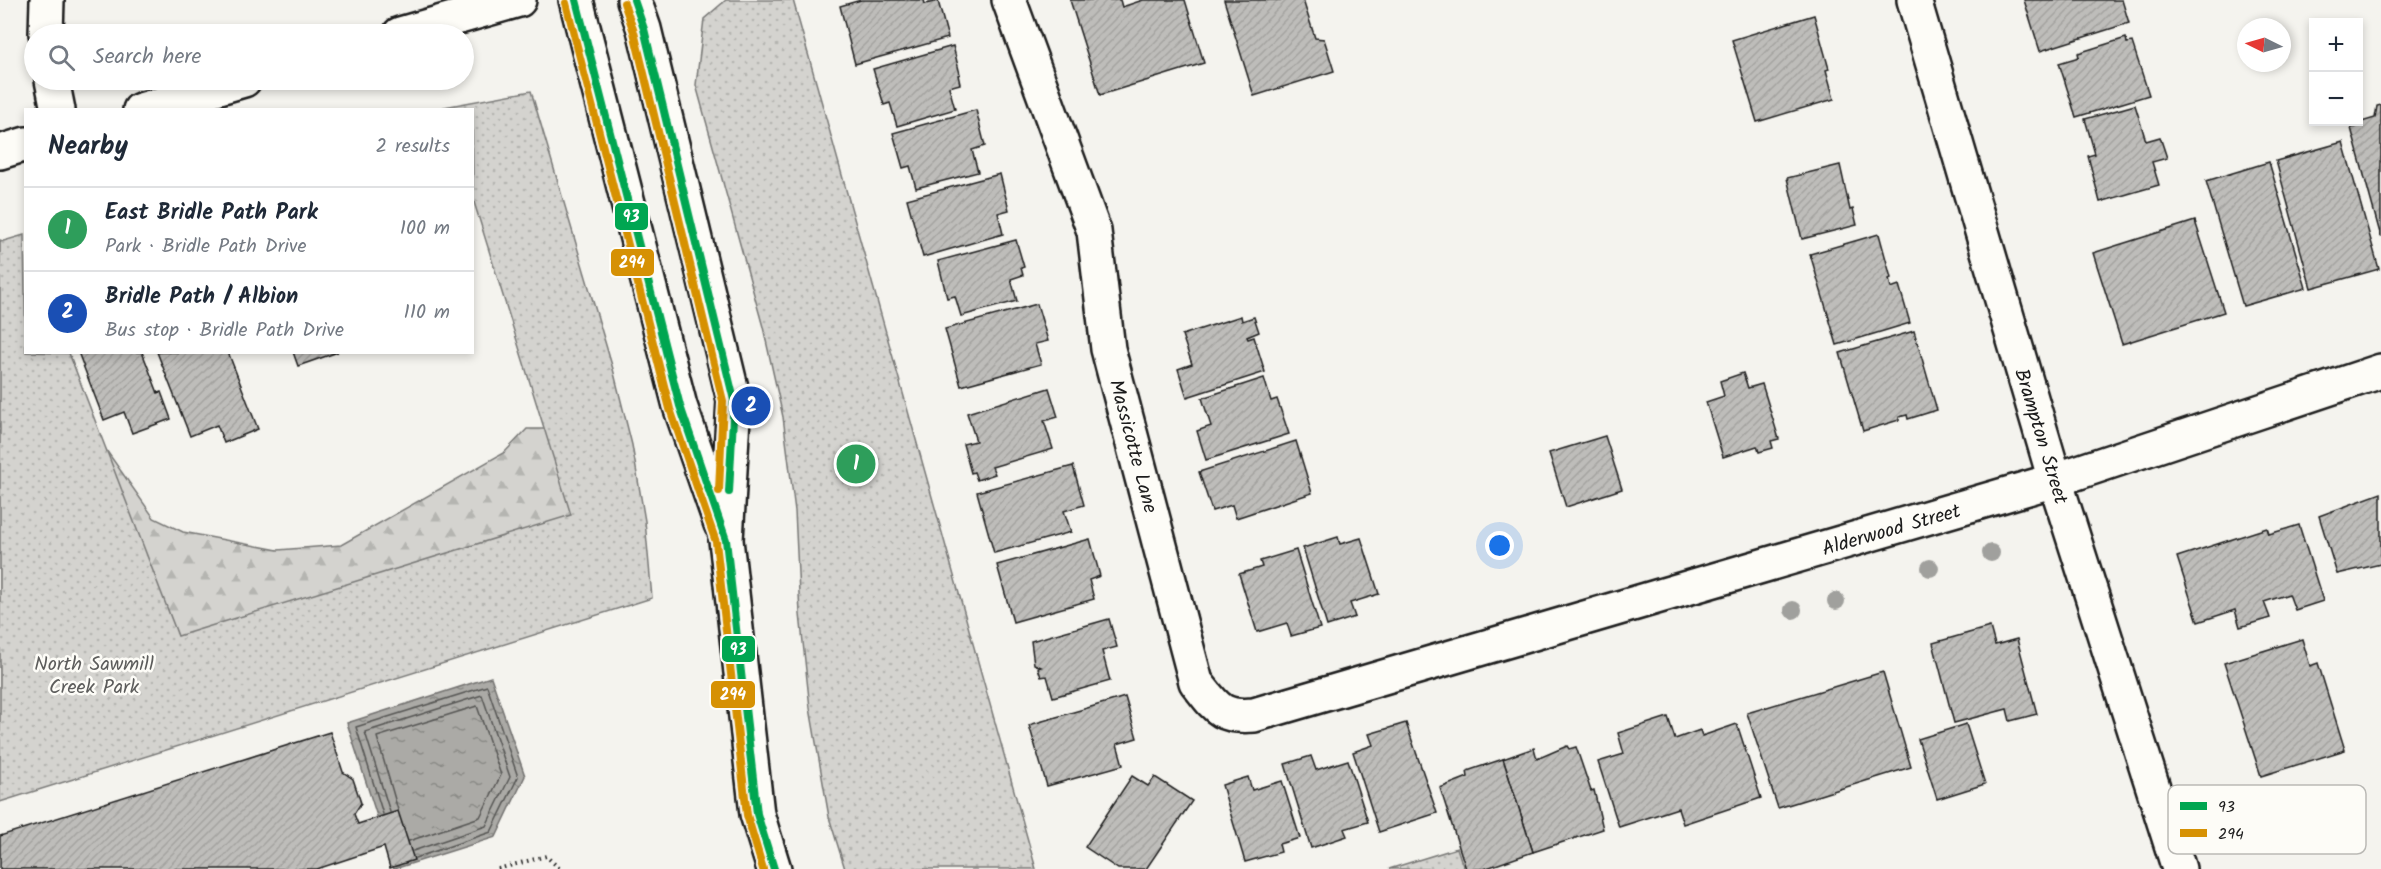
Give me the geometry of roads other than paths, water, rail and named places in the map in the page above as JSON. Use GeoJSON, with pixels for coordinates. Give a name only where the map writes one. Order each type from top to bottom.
{"type":"FeatureCollection","features":[{"type":"Feature","properties":{"kind":"street"},"geometry":{"type":"LineString","coordinates":[[46,24],[47,0]]}},
{"type":"Feature","properties":{"kind":"street"},"geometry":{"type":"LineString","coordinates":[[576,0],[680,405],[726,540]]}},
{"type":"Feature","properties":{"kind":"street"},"geometry":{"type":"LineString","coordinates":[[634,0],[644,29],[734,400],[726,540],[757,814],[774,869]]}},
{"type":"Feature","properties":{"kind":"street","name":"Massicotte Lane"},"geometry":{"type":"LineString","coordinates":[[1009,0],[1094,231],[1108,348],[1196,682],[1214,705],[1232,717],[1254,715],[1396,674]]}},
{"type":"Feature","properties":{"kind":"street","name":"Brampton Street"},"geometry":{"type":"LineString","coordinates":[[1914,0],[2055,480],[2168,834]]}},
{"type":"Feature","properties":{"kind":"street"},"geometry":{"type":"LineString","coordinates":[[432,24],[499,3]]}},
{"type":"Feature","properties":{"kind":"street"},"geometry":{"type":"LineString","coordinates":[[54,90],[58,108]]}},
{"type":"Feature","properties":{"kind":"street"},"geometry":{"type":"LineString","coordinates":[[147,108],[209,90]]}},
{"type":"Feature","properties":{"kind":"street"},"geometry":{"type":"LineString","coordinates":[[0,152],[24,145]]}},
{"type":"Feature","properties":{"kind":"street","name":"Alderwood Street"},"geometry":{"type":"LineString","coordinates":[[1396,674],[2055,480],[2381,371]]}},
{"type":"Feature","properties":{"kind":"street","name":"Brampton Street"},"geometry":{"type":"LineString","coordinates":[[2174,854],[2179,869]]}},
{"type":"Feature","properties":{"kind":"water"},"geometry":{"type":"Polygon","coordinates":[[[491,677],[525,776],[496,837],[394,869],[347,723],[491,677]]]}},
{"type":"Feature","properties":{"kind":"place","name":"Bridle Path / Albion"},"geometry":{"type":"Point","coordinates":[751,406]}},
{"type":"Feature","properties":{"kind":"place","name":"East Bridle Path Park"},"geometry":{"type":"Point","coordinates":[856,464]}},
{"type":"Feature","properties":{"kind":"park label","name":"North Sawmill Creek Park"},"geometry":{"type":"Point","coordinates":[94,674]}}]}
